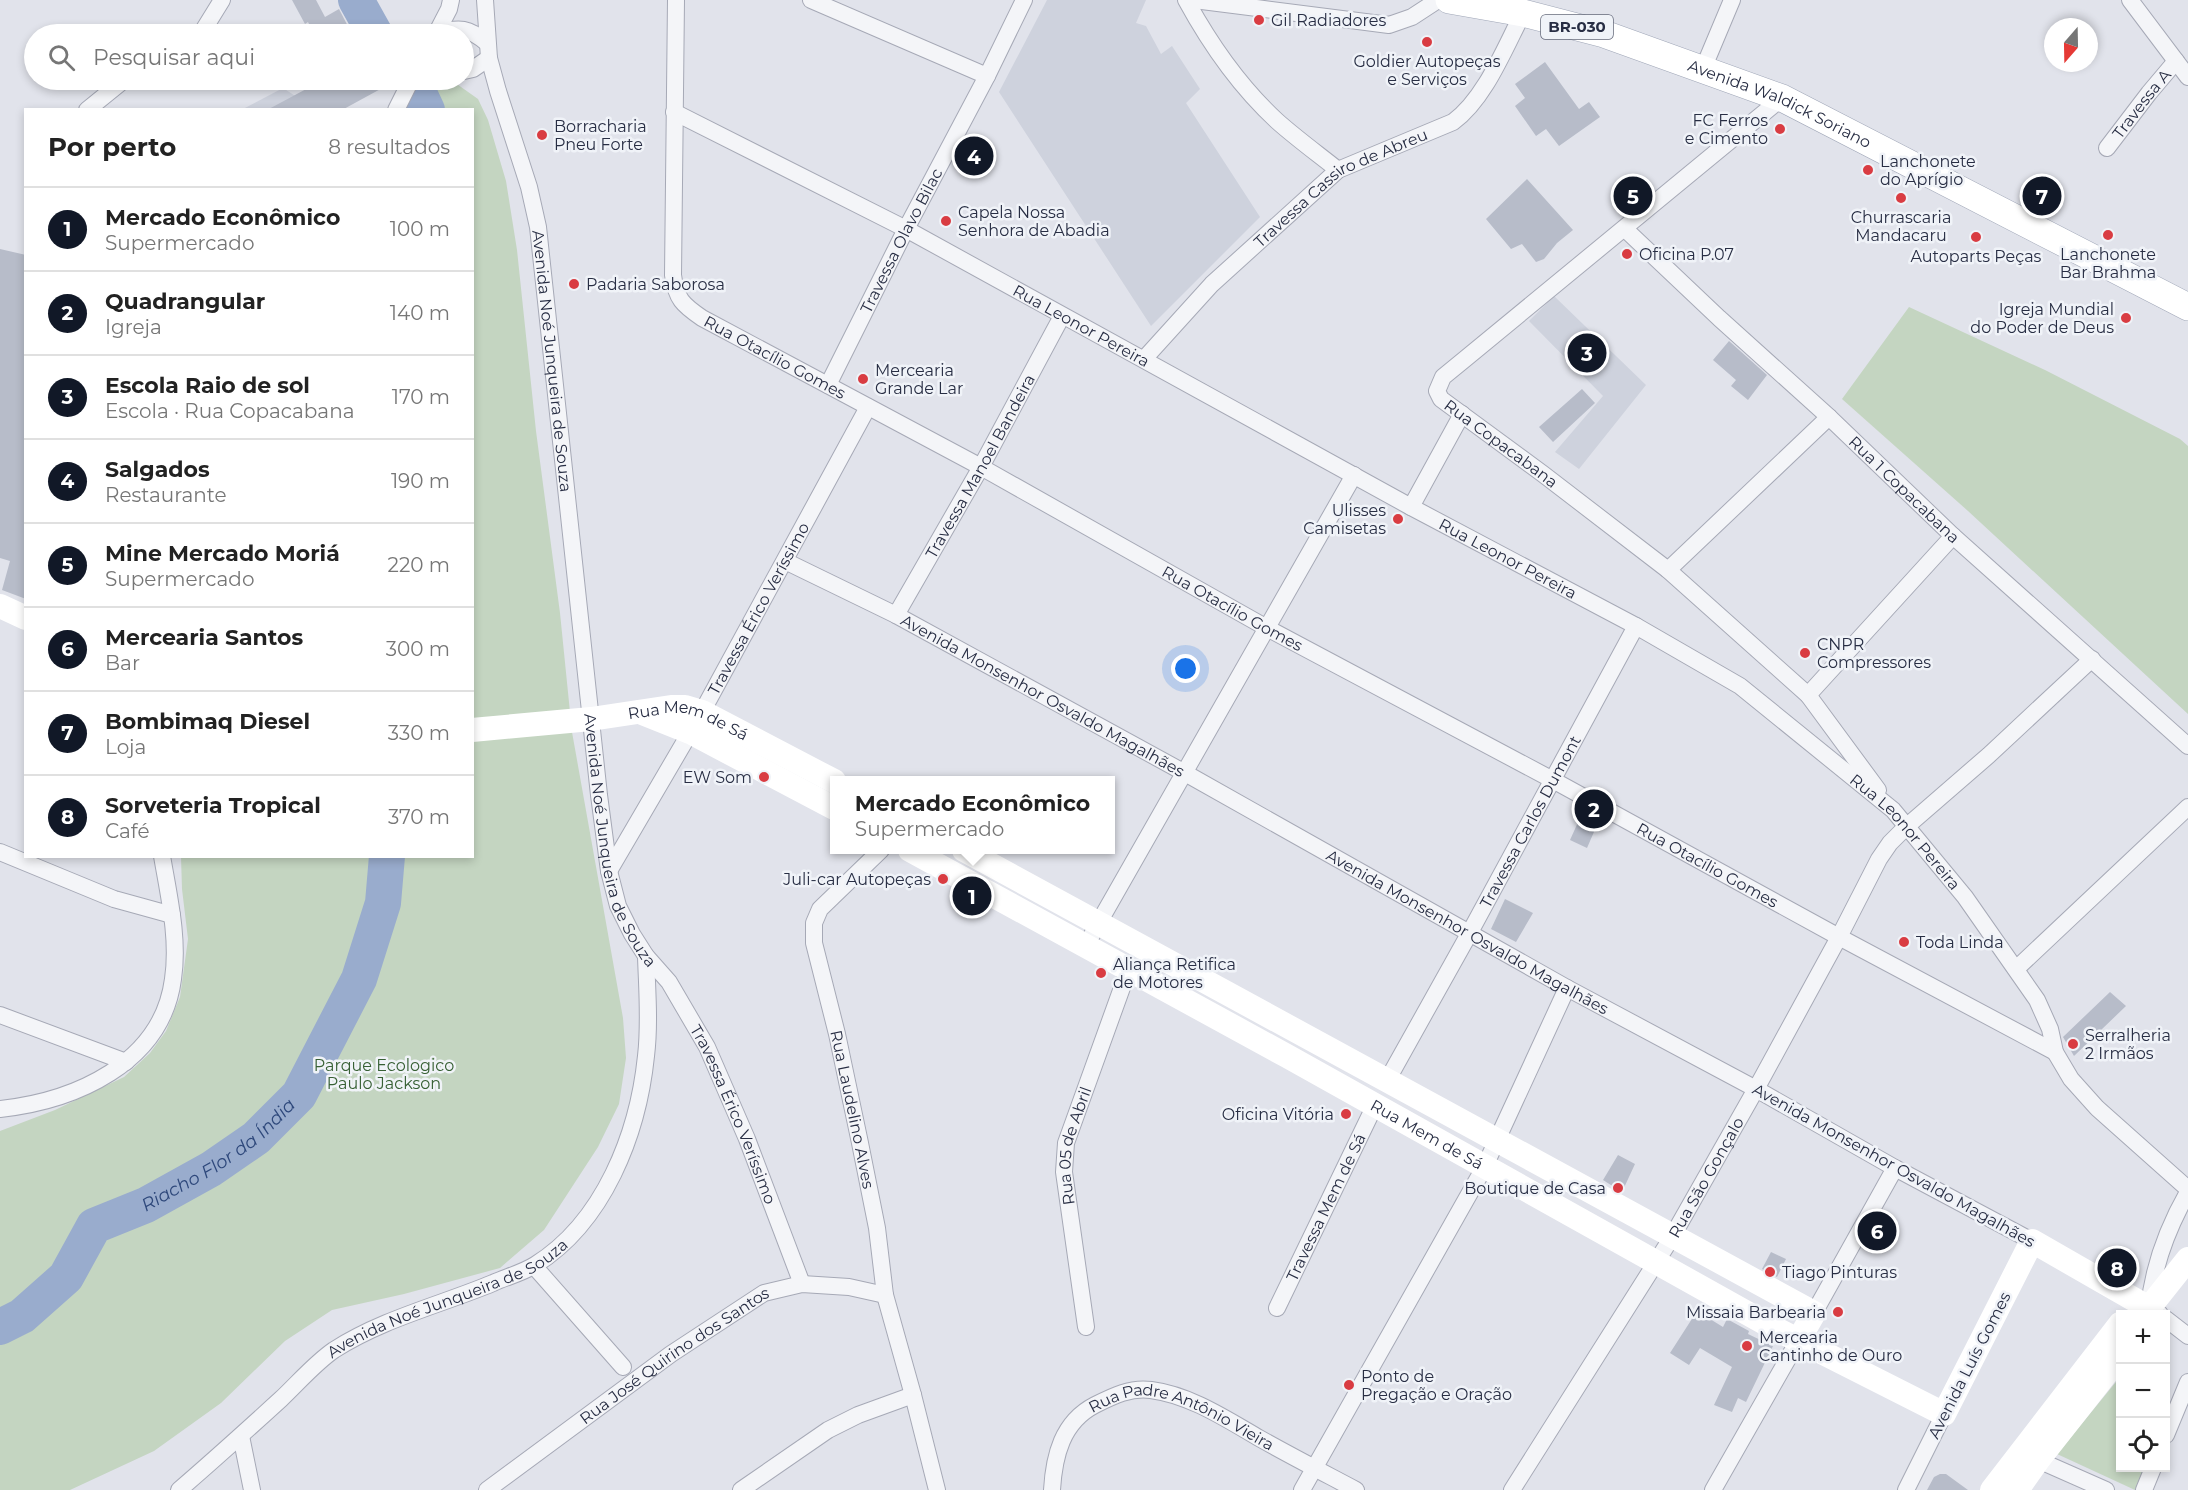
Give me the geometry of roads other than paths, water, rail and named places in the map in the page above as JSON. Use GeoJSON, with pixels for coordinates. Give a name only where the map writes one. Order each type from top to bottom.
{"type":"FeatureCollection","features":[{"type":"Feature","properties":{"kind":"main road","name":"Avenida Waldick Soriano"},"geometry":{"type":"LineString","coordinates":[[1449,0],[1523,13],[1604,34],[1782,98],[2188,307]]}},
{"type":"Feature","properties":{"kind":"street"},"geometry":{"type":"LineString","coordinates":[[207,24],[222,0]]}},
{"type":"Feature","properties":{"kind":"street"},"geometry":{"type":"LineString","coordinates":[[441,24],[451,0]]}},
{"type":"Feature","properties":{"kind":"street","name":"Avenida Noé Junqueira de Souza"},"geometry":{"type":"LineString","coordinates":[[179,1490],[332,1351],[366,1332],[455,1299],[534,1266],[568,1238],[596,1205],[623,1156],[637,1108],[646,1057],[648,1022],[646,956],[618,906],[609,871],[538,227],[526,177],[498,91],[488,51],[485,0]]}},
{"type":"Feature","properties":{"kind":"street","name":"Rua Otacílio Gomes"},"geometry":{"type":"LineString","coordinates":[[676,0],[673,275],[679,298],[686,308],[981,467],[1267,628],[2055,1052]]}},
{"type":"Feature","properties":{"kind":"street"},"geometry":{"type":"LineString","coordinates":[[811,0],[987,76]]}},
{"type":"Feature","properties":{"kind":"street","name":"Travessa Olavo Bilac"},"geometry":{"type":"LineString","coordinates":[[828,385],[1024,0]]}},
{"type":"Feature","properties":{"kind":"street"},"geometry":{"type":"LineString","coordinates":[[1186,0],[1215,51],[1252,95],[1277,121],[1338,170]]}},
{"type":"Feature","properties":{"kind":"street"},"geometry":{"type":"LineString","coordinates":[[1194,0],[1389,25],[1412,17],[1438,0]]}},
{"type":"Feature","properties":{"kind":"street"},"geometry":{"type":"LineString","coordinates":[[1703,69],[1732,0]]}},
{"type":"Feature","properties":{"kind":"street"},"geometry":{"type":"LineString","coordinates":[[2130,0],[2188,77]]}},
{"type":"Feature","properties":{"kind":"street","name":"Travessa Cassiro de Abreu"},"geometry":{"type":"LineString","coordinates":[[1144,359],[1212,284],[1338,170],[1453,122],[1462,116],[1480,94],[1523,13]]}},
{"type":"Feature","properties":{"kind":"street"},"geometry":{"type":"LineString","coordinates":[[474,35],[488,51],[474,68]]}},
{"type":"Feature","properties":{"kind":"street","name":"Travessa A"},"geometry":{"type":"LineString","coordinates":[[2108,148],[2176,61]]}},
{"type":"Feature","properties":{"kind":"street"},"geometry":{"type":"LineString","coordinates":[[89,108],[112,90]]}},
{"type":"Feature","properties":{"kind":"street"},"geometry":{"type":"LineString","coordinates":[[397,108],[406,90]]}},
{"type":"Feature","properties":{"kind":"street","name":"Rua Copacabana"},"geometry":{"type":"LineString","coordinates":[[1782,98],[1443,377],[1437,391],[1441,399],[1668,570],[1808,695],[1893,810]]}},
{"type":"Feature","properties":{"kind":"street","name":"Rua Leonor Pereira"},"geometry":{"type":"LineString","coordinates":[[674,112],[906,229],[1411,507],[1636,626],[1740,686],[1893,810],[1965,897],[2016,969],[2043,1012],[2050,1029],[2055,1052],[2071,1079],[2097,1108],[2188,1191]]}},
{"type":"Feature","properties":{"kind":"street","name":"Rua 1 Copacabana"},"geometry":{"type":"LineString","coordinates":[[1624,229],[1829,417],[1953,536],[2188,746]]}},
{"type":"Feature","properties":{"kind":"street","name":"Travessa Manoel Bandeira"},"geometry":{"type":"LineString","coordinates":[[896,615],[981,467],[1062,316]]}},
{"type":"Feature","properties":{"kind":"street","name":"Travessa Érico Veríssimo"},"geometry":{"type":"LineString","coordinates":[[609,871],[696,722],[868,407]]}},
{"type":"Feature","properties":{"kind":"street"},"geometry":{"type":"LineString","coordinates":[[1411,507],[1462,414]]}},
{"type":"Feature","properties":{"kind":"street"},"geometry":{"type":"LineString","coordinates":[[1668,570],[1829,417]]}},
{"type":"Feature","properties":{"kind":"street"},"geometry":{"type":"LineString","coordinates":[[1085,947],[1354,476]]}},
{"type":"Feature","properties":{"kind":"street"},"geometry":{"type":"LineString","coordinates":[[1808,695],[1953,536]]}},
{"type":"Feature","properties":{"kind":"street","name":"Avenida Monsenhor Osvaldo Magalhães"},"geometry":{"type":"LineString","coordinates":[[785,561],[896,615],[1185,772],[1469,934],[2032,1241],[2144,1310]]}},
{"type":"Feature","properties":{"kind":"street"},"geometry":{"type":"LineString","coordinates":[[0,606],[24,617]]}},
{"type":"Feature","properties":{"kind":"street","name":"Travessa Carlos Dumont"},"geometry":{"type":"LineString","coordinates":[[1388,1079],[1636,626]]}},
{"type":"Feature","properties":{"kind":"street","name":"Rua São Gonçalo"},"geometry":{"type":"LineString","coordinates":[[1512,1490],[1672,1237],[1756,1089],[1879,859],[1890,843],[2092,659]]}},
{"type":"Feature","properties":{"kind":"street","name":"Rua Mem de Sá"},"geometry":{"type":"LineString","coordinates":[[474,730],[591,719],[684,707],[696,722],[830,806]]}},
{"type":"Feature","properties":{"kind":"street","name":"Rua Mem de Sá"},"geometry":{"type":"LineString","coordinates":[[696,722],[830,779]]}},
{"type":"Feature","properties":{"kind":"street"},"geometry":{"type":"LineString","coordinates":[[2016,969],[2188,807]]}},
{"type":"Feature","properties":{"kind":"street"},"geometry":{"type":"LineString","coordinates":[[0,852],[114,899],[172,915]]}},
{"type":"Feature","properties":{"kind":"street","name":"Rua Laudelino Alves"},"geometry":{"type":"LineString","coordinates":[[876,854],[820,909],[814,923],[814,943],[837,1034],[875,1218],[885,1295],[937,1490]]}},
{"type":"Feature","properties":{"kind":"street","name":"Rua Mem de Sá"},"geometry":{"type":"LineString","coordinates":[[919,854],[1798,1341],[1944,1414]]}},
{"type":"Feature","properties":{"kind":"street","name":"Rua Mem de Sá"},"geometry":{"type":"LineString","coordinates":[[973,854],[1814,1313]]}},
{"type":"Feature","properties":{"kind":"street"},"geometry":{"type":"LineString","coordinates":[[0,1109],[50,1101],[81,1090],[100,1080],[126,1062],[151,1035],[162,1018],[170,998],[175,954],[172,915],[162,858]]}},
{"type":"Feature","properties":{"kind":"street","name":"Travessa Érico Veríssimo"},"geometry":{"type":"LineString","coordinates":[[646,956],[669,982],[707,1047],[747,1139],[802,1284]]}},
{"type":"Feature","properties":{"kind":"street","name":"Rua 05 de Abril"},"geometry":{"type":"LineString","coordinates":[[1086,1327],[1064,1172],[1065,1143],[1128,971]]}},
{"type":"Feature","properties":{"kind":"street"},"geometry":{"type":"LineString","coordinates":[[1302,1490],[1485,1166],[1567,988]]}},
{"type":"Feature","properties":{"kind":"street"},"geometry":{"type":"LineString","coordinates":[[0,1015],[126,1062]]}},
{"type":"Feature","properties":{"kind":"street","name":"Travessa Mem de Sá"},"geometry":{"type":"LineString","coordinates":[[1276,1308],[1375,1105]]}},
{"type":"Feature","properties":{"kind":"street"},"geometry":{"type":"LineString","coordinates":[[1713,1490],[1895,1168]]}},
{"type":"Feature","properties":{"kind":"street"},"geometry":{"type":"LineString","coordinates":[[2151,1310],[2151,1286],[2160,1254],[2188,1191]]}},
{"type":"Feature","properties":{"kind":"street","name":"Avenida Luís Gomes"},"geometry":{"type":"LineString","coordinates":[[1906,1490],[2032,1241]]}},
{"type":"Feature","properties":{"kind":"street"},"geometry":{"type":"LineString","coordinates":[[2154,1310],[2188,1259]]}},
{"type":"Feature","properties":{"kind":"street"},"geometry":{"type":"LineString","coordinates":[[534,1266],[623,1367]]}},
{"type":"Feature","properties":{"kind":"street","name":"Rua José Quirino dos Santos"},"geometry":{"type":"LineString","coordinates":[[487,1490],[671,1354],[764,1293],[802,1284],[855,1288],[885,1295]]}},
{"type":"Feature","properties":{"kind":"street"},"geometry":{"type":"LineString","coordinates":[[2170,1325],[2188,1336]]}},
{"type":"Feature","properties":{"kind":"street"},"geometry":{"type":"LineString","coordinates":[[1992,1490],[2116,1330]]}},
{"type":"Feature","properties":{"kind":"street"},"geometry":{"type":"LineString","coordinates":[[2018,1490],[2038,1460],[2116,1362]]}},
{"type":"Feature","properties":{"kind":"street"},"geometry":{"type":"LineString","coordinates":[[2170,1426],[2188,1382]]}},
{"type":"Feature","properties":{"kind":"street","name":"Rua Padre Antônio Vieira"},"geometry":{"type":"LineString","coordinates":[[1052,1490],[1053,1469],[1060,1444],[1071,1424],[1086,1409],[1132,1389],[1151,1390],[1180,1397],[1208,1409],[1356,1490]]}},
{"type":"Feature","properties":{"kind":"street"},"geometry":{"type":"LineString","coordinates":[[741,1490],[828,1430],[858,1415],[913,1395]]}},
{"type":"Feature","properties":{"kind":"street"},"geometry":{"type":"LineString","coordinates":[[241,1436],[252,1490]]}},
{"type":"Feature","properties":{"kind":"street"},"geometry":{"type":"LineString","coordinates":[[2038,1460],[2106,1490]]}},
{"type":"Feature","properties":{"kind":"street"},"geometry":{"type":"LineString","coordinates":[[2144,1490],[2151,1472]]}},
{"type":"Feature","properties":{"kind":"waterway","name":"Riacho Flor da Índia"},"geometry":{"type":"LineString","coordinates":[[356,0],[369,24]]}},
{"type":"Feature","properties":{"kind":"waterway","name":"Riacho Flor da Índia"},"geometry":{"type":"LineString","coordinates":[[418,90],[426,108]]}},
{"type":"Feature","properties":{"kind":"waterway","name":"Riacho Flor da Índia"},"geometry":{"type":"LineString","coordinates":[[0,1327],[22,1316],[66,1277],[94,1226],[146,1205],[211,1169],[256,1138],[299,1095],[359,979],[383,903],[387,858]]}},
{"type":"Feature","properties":{"kind":"place","name":"Gil Radiadores"},"geometry":{"type":"Point","coordinates":[1259,20]}},
{"type":"Feature","properties":{"kind":"place","name":"Goldier Autopeças e Serviços"},"geometry":{"type":"Point","coordinates":[1427,42]}},
{"type":"Feature","properties":{"kind":"place","name":"FC Ferros e Cimento"},"geometry":{"type":"Point","coordinates":[1780,129]}},
{"type":"Feature","properties":{"kind":"place","name":"Borracharia Pneu Forte"},"geometry":{"type":"Point","coordinates":[542,135]}},
{"type":"Feature","properties":{"kind":"place","name":"Salgados"},"geometry":{"type":"Point","coordinates":[974,156]}},
{"type":"Feature","properties":{"kind":"place","name":"Lanchonete do Aprígio"},"geometry":{"type":"Point","coordinates":[1868,170]}},
{"type":"Feature","properties":{"kind":"place","name":"Mine Mercado Moriá"},"geometry":{"type":"Point","coordinates":[1633,196]}},
{"type":"Feature","properties":{"kind":"place","name":"Bombimaq Diesel"},"geometry":{"type":"Point","coordinates":[2042,196]}},
{"type":"Feature","properties":{"kind":"place","name":"Churrascaria Mandacaru"},"geometry":{"type":"Point","coordinates":[1901,198]}},
{"type":"Feature","properties":{"kind":"place","name":"Capela Nossa Senhora de Abadia"},"geometry":{"type":"Point","coordinates":[946,221]}},
{"type":"Feature","properties":{"kind":"place","name":"Lanchonete Bar Brahma"},"geometry":{"type":"Point","coordinates":[2108,235]}},
{"type":"Feature","properties":{"kind":"place","name":"Autoparts Peças"},"geometry":{"type":"Point","coordinates":[1976,237]}},
{"type":"Feature","properties":{"kind":"place","name":"Oficina P.07"},"geometry":{"type":"Point","coordinates":[1627,254]}},
{"type":"Feature","properties":{"kind":"place","name":"Padaria Saborosa"},"geometry":{"type":"Point","coordinates":[574,284]}},
{"type":"Feature","properties":{"kind":"place","name":"Igreja Mundial do Poder de Deus"},"geometry":{"type":"Point","coordinates":[2126,318]}},
{"type":"Feature","properties":{"kind":"place","name":"Escola Raio de sol"},"geometry":{"type":"Point","coordinates":[1587,353]}},
{"type":"Feature","properties":{"kind":"place","name":"Mercearia Grande Lar"},"geometry":{"type":"Point","coordinates":[863,379]}},
{"type":"Feature","properties":{"kind":"place","name":"Ulisses Camisetas"},"geometry":{"type":"Point","coordinates":[1398,519]}},
{"type":"Feature","properties":{"kind":"place","name":"CNPR Compressores"},"geometry":{"type":"Point","coordinates":[1805,653]}},
{"type":"Feature","properties":{"kind":"place","name":"EW Som"},"geometry":{"type":"Point","coordinates":[764,777]}},
{"type":"Feature","properties":{"kind":"place","name":"Quadrangular"},"geometry":{"type":"Point","coordinates":[1594,809]}},
{"type":"Feature","properties":{"kind":"place","name":"Juli-car Autopeças"},"geometry":{"type":"Point","coordinates":[943,879]}},
{"type":"Feature","properties":{"kind":"place","name":"Mercado Econômico"},"geometry":{"type":"Point","coordinates":[972,896]}},
{"type":"Feature","properties":{"kind":"place","name":"Toda Linda"},"geometry":{"type":"Point","coordinates":[1904,942]}},
{"type":"Feature","properties":{"kind":"place","name":"Aliança Retifica de Motores"},"geometry":{"type":"Point","coordinates":[1101,973]}},
{"type":"Feature","properties":{"kind":"place","name":"Serralheria 2 Irmãos"},"geometry":{"type":"Point","coordinates":[2073,1044]}},
{"type":"Feature","properties":{"kind":"place","name":"Oficina Vitória"},"geometry":{"type":"Point","coordinates":[1346,1114]}},
{"type":"Feature","properties":{"kind":"place","name":"Boutique de Casa"},"geometry":{"type":"Point","coordinates":[1618,1188]}},
{"type":"Feature","properties":{"kind":"place","name":"Mercearia Santos"},"geometry":{"type":"Point","coordinates":[1877,1231]}},
{"type":"Feature","properties":{"kind":"place","name":"Sorveteria Tropical"},"geometry":{"type":"Point","coordinates":[2117,1268]}},
{"type":"Feature","properties":{"kind":"place","name":"Tiago Pinturas"},"geometry":{"type":"Point","coordinates":[1770,1272]}},
{"type":"Feature","properties":{"kind":"place","name":"Missaia Barbearia"},"geometry":{"type":"Point","coordinates":[1838,1312]}},
{"type":"Feature","properties":{"kind":"place","name":"Mercearia Cantinho de Ouro"},"geometry":{"type":"Point","coordinates":[1747,1346]}},
{"type":"Feature","properties":{"kind":"place","name":"Ponto de Pregação e Oração"},"geometry":{"type":"Point","coordinates":[1349,1385]}},
{"type":"Feature","properties":{"kind":"park label","name":"Parque Ecologico Paulo Jackson"},"geometry":{"type":"Point","coordinates":[384,1074]}}]}
